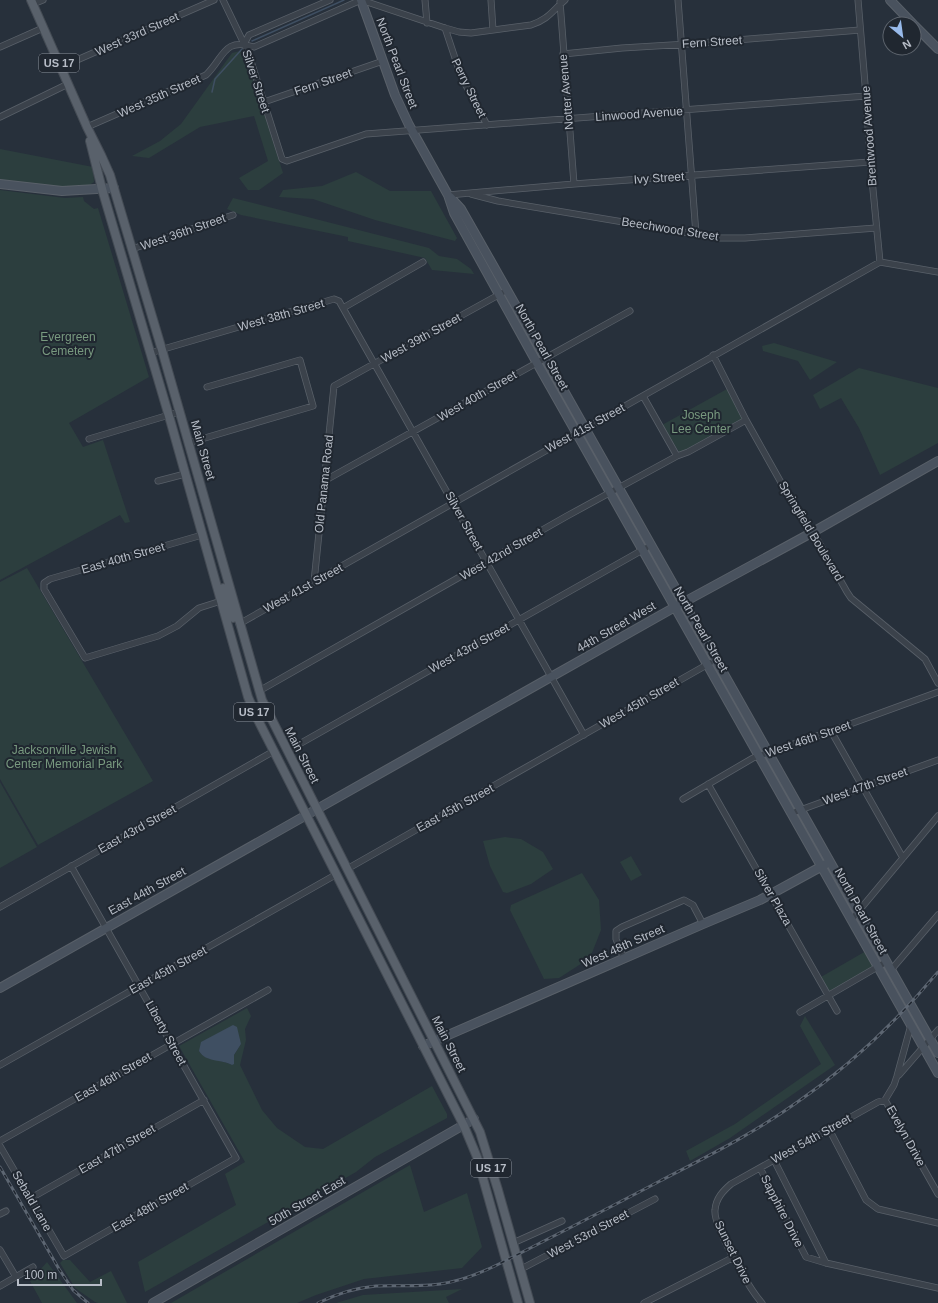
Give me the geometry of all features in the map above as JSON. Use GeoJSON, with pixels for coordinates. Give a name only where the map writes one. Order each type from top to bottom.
{"type":"FeatureCollection","features":[{"type":"Feature","properties":{"kind":"main road","name":"Main Street"},"geometry":{"type":"LineString","coordinates":[[32,2],[86,127],[110,175],[180,412],[259,691],[287,751],[480,1132],[521,1269],[529,1303]]}},
{"type":"Feature","properties":{"kind":"main road","name":"Main Street"},"geometry":{"type":"LineString","coordinates":[[86,127],[102,189],[248,697],[257,718],[464,1126],[477,1159],[518,1303]]}},
{"type":"Feature","properties":{"kind":"main road"},"geometry":{"type":"LineString","coordinates":[[207,550],[220,579],[232,618],[239,624]]}},
{"type":"Feature","properties":{"kind":"street"},"geometry":{"type":"LineString","coordinates":[[32,2],[43,0]]}},
{"type":"Feature","properties":{"kind":"street","name":"West 33rd Street"},"geometry":{"type":"LineString","coordinates":[[61,68],[214,0]]}},
{"type":"Feature","properties":{"kind":"street","name":"Silver Street"},"geometry":{"type":"LineString","coordinates":[[222,0],[248,52],[282,159],[287,161],[360,135],[412,130]]}},
{"type":"Feature","properties":{"kind":"street"},"geometry":{"type":"LineString","coordinates":[[330,0],[249,35],[244,44],[254,47],[361,0],[427,23],[459,32],[493,30],[531,25],[546,18],[560,2],[565,0]]}},
{"type":"Feature","properties":{"kind":"street","name":"North Pearl Street"},"geometry":{"type":"LineString","coordinates":[[361,0],[395,95],[412,130],[448,196],[454,213],[642,550],[760,756],[938,1073]]}},
{"type":"Feature","properties":{"kind":"street"},"geometry":{"type":"LineString","coordinates":[[425,0],[427,23]]}},
{"type":"Feature","properties":{"kind":"street"},"geometry":{"type":"LineString","coordinates":[[491,0],[493,30]]}},
{"type":"Feature","properties":{"kind":"street"},"geometry":{"type":"LineString","coordinates":[[678,0],[696,234]]}},
{"type":"Feature","properties":{"kind":"street","name":"Brentwood Avenue"},"geometry":{"type":"LineString","coordinates":[[858,0],[870,162],[880,262]]}},
{"type":"Feature","properties":{"kind":"street","name":"Brentwood Avenue"},"geometry":{"type":"LineString","coordinates":[[859,10],[862,0]]}},
{"type":"Feature","properties":{"kind":"street"},"geometry":{"type":"LineString","coordinates":[[890,0],[906,16]]}},
{"type":"Feature","properties":{"kind":"street","name":"Notter Avenue"},"geometry":{"type":"LineString","coordinates":[[560,2],[574,184]]}},
{"type":"Feature","properties":{"kind":"street"},"geometry":{"type":"LineString","coordinates":[[0,48],[43,28]]}},
{"type":"Feature","properties":{"kind":"street","name":"Perry Street"},"geometry":{"type":"LineString","coordinates":[[445,28],[461,76],[487,125]]}},
{"type":"Feature","properties":{"kind":"street","name":"Fern Street"},"geometry":{"type":"LineString","coordinates":[[563,54],[622,48],[860,30]]}},
{"type":"Feature","properties":{"kind":"street"},"geometry":{"type":"LineString","coordinates":[[922,32],[938,49]]}},
{"type":"Feature","properties":{"kind":"street","name":"West 35th Street"},"geometry":{"type":"LineString","coordinates":[[86,127],[200,78],[210,70],[223,52],[236,44],[244,44]]}},
{"type":"Feature","properties":{"kind":"street","name":"Fern Street"},"geometry":{"type":"LineString","coordinates":[[264,102],[383,61]]}},
{"type":"Feature","properties":{"kind":"street"},"geometry":{"type":"LineString","coordinates":[[0,117],[68,84]]}},
{"type":"Feature","properties":{"kind":"street","name":"Linwood Avenue"},"geometry":{"type":"LineString","coordinates":[[412,130],[866,96]]}},
{"type":"Feature","properties":{"kind":"street","name":"Ivy Street"},"geometry":{"type":"LineString","coordinates":[[448,196],[574,184],[870,162]]}},
{"type":"Feature","properties":{"kind":"street"},"geometry":{"type":"LineString","coordinates":[[0,184],[62,191],[114,188]]}},
{"type":"Feature","properties":{"kind":"street","name":"Beechwood Street"},"geometry":{"type":"LineString","coordinates":[[466,194],[498,201],[696,234],[729,238],[876,228]]}},
{"type":"Feature","properties":{"kind":"street","name":"North Pearl Street"},"geometry":{"type":"LineString","coordinates":[[448,196],[461,209],[938,1053]]}},
{"type":"Feature","properties":{"kind":"street","name":"West 36th Street"},"geometry":{"type":"LineString","coordinates":[[132,249],[233,215]]}},
{"type":"Feature","properties":{"kind":"street","name":"West 38th Street"},"geometry":{"type":"LineString","coordinates":[[150,353],[334,299],[339,301],[343,308],[423,262]]}},
{"type":"Feature","properties":{"kind":"street"},"geometry":{"type":"LineString","coordinates":[[880,262],[938,272]]}},
{"type":"Feature","properties":{"kind":"street","name":"West 41st Street"},"geometry":{"type":"LineString","coordinates":[[239,624],[880,262]]}},
{"type":"Feature","properties":{"kind":"street","name":"West 39th Street"},"geometry":{"type":"LineString","coordinates":[[334,386],[507,290]]}},
{"type":"Feature","properties":{"kind":"street","name":"Silver Street"},"geometry":{"type":"LineString","coordinates":[[343,308],[584,735]]}},
{"type":"Feature","properties":{"kind":"street","name":"West 40th Street"},"geometry":{"type":"LineString","coordinates":[[324,481],[630,311]]}},
{"type":"Feature","properties":{"kind":"street","name":"Springfield Boulevard"},"geometry":{"type":"LineString","coordinates":[[714,355],[746,420],[797,511],[813,532],[851,598],[925,659],[938,683]]}},
{"type":"Feature","properties":{"kind":"street"},"geometry":{"type":"LineString","coordinates":[[188,443],[313,406],[300,360],[207,387]]}},
{"type":"Feature","properties":{"kind":"street","name":"Old Panama Road"},"geometry":{"type":"LineString","coordinates":[[314,582],[334,386]]}},
{"type":"Feature","properties":{"kind":"street"},"geometry":{"type":"LineString","coordinates":[[643,396],[677,456]]}},
{"type":"Feature","properties":{"kind":"street"},"geometry":{"type":"LineString","coordinates":[[89,439],[180,412]]}},
{"type":"Feature","properties":{"kind":"street","name":"West 42nd Street"},"geometry":{"type":"LineString","coordinates":[[259,691],[610,493],[746,420]]}},
{"type":"Feature","properties":{"kind":"street","name":"44th Street West"},"geometry":{"type":"LineString","coordinates":[[306,815],[938,461]]}},
{"type":"Feature","properties":{"kind":"street"},"geometry":{"type":"LineString","coordinates":[[158,482],[185,474]]}},
{"type":"Feature","properties":{"kind":"street","name":"East 40th Street"},"geometry":{"type":"LineString","coordinates":[[202,535],[50,579],[44,583],[44,589],[85,658],[158,636],[177,626],[199,608],[221,601]]}},
{"type":"Feature","properties":{"kind":"street","name":"West 43rd Street"},"geometry":{"type":"LineString","coordinates":[[287,751],[651,545]]}},
{"type":"Feature","properties":{"kind":"street","name":"West 45th Street"},"geometry":{"type":"LineString","coordinates":[[562,747],[716,660]]}},
{"type":"Feature","properties":{"kind":"street","name":"West 46th Street"},"geometry":{"type":"LineString","coordinates":[[683,799],[753,758],[769,754],[832,732],[938,692]]}},
{"type":"Feature","properties":{"kind":"street"},"geometry":{"type":"LineString","coordinates":[[832,732],[903,858]]}},
{"type":"Feature","properties":{"kind":"street","name":"East 45th Street"},"geometry":{"type":"LineString","coordinates":[[347,869],[562,747]]}},
{"type":"Feature","properties":{"kind":"street","name":"East 43rd Street"},"geometry":{"type":"LineString","coordinates":[[0,907],[274,751]]}},
{"type":"Feature","properties":{"kind":"street","name":"West 47th Street"},"geometry":{"type":"LineString","coordinates":[[792,813],[938,760]]}},
{"type":"Feature","properties":{"kind":"street","name":"Silver Plaza"},"geometry":{"type":"LineString","coordinates":[[708,784],[837,1011]]}},
{"type":"Feature","properties":{"kind":"street","name":"East 44th Street"},"geometry":{"type":"LineString","coordinates":[[0,988],[306,815]]}},
{"type":"Feature","properties":{"kind":"street"},"geometry":{"type":"LineString","coordinates":[[852,919],[938,816]]}},
{"type":"Feature","properties":{"kind":"street","name":"West 48th Street"},"geometry":{"type":"LineString","coordinates":[[423,1046],[772,895],[830,862]]}},
{"type":"Feature","properties":{"kind":"street","name":"Liberty Street"},"geometry":{"type":"LineString","coordinates":[[72,866],[236,1158]]}},
{"type":"Feature","properties":{"kind":"street","name":"East 45th Street"},"geometry":{"type":"LineString","coordinates":[[0,1065],[337,874]]}},
{"type":"Feature","properties":{"kind":"street"},"geometry":{"type":"LineString","coordinates":[[624,959],[616,939],[616,931],[622,927],[684,900],[693,905],[703,924]]}},
{"type":"Feature","properties":{"kind":"street"},"geometry":{"type":"LineString","coordinates":[[892,970],[938,915]]}},
{"type":"Feature","properties":{"kind":"street"},"geometry":{"type":"LineString","coordinates":[[800,1012],[886,962]]}},
{"type":"Feature","properties":{"kind":"street","name":"East 46th Street"},"geometry":{"type":"LineString","coordinates":[[0,1142],[172,1043],[268,990]]}},
{"type":"Feature","properties":{"kind":"street"},"geometry":{"type":"LineString","coordinates":[[885,1100],[894,1085],[911,1025]]}},
{"type":"Feature","properties":{"kind":"street"},"geometry":{"type":"LineString","coordinates":[[897,1076],[938,1030]]}},
{"type":"Feature","properties":{"kind":"street","name":"East 47th Street"},"geometry":{"type":"LineString","coordinates":[[31,1198],[204,1100]]}},
{"type":"Feature","properties":{"kind":"street","name":"West 54th Street"},"geometry":{"type":"LineString","coordinates":[[719,1198],[732,1184],[878,1102],[885,1100]]}},
{"type":"Feature","properties":{"kind":"street","name":"Evelyn Drive"},"geometry":{"type":"LineString","coordinates":[[885,1100],[938,1194]]}},
{"type":"Feature","properties":{"kind":"street","name":"50th Street East"},"geometry":{"type":"LineString","coordinates":[[153,1303],[474,1120]]}},
{"type":"Feature","properties":{"kind":"street"},"geometry":{"type":"LineString","coordinates":[[829,1129],[866,1200],[872,1206],[878,1209],[938,1223]]}},
{"type":"Feature","properties":{"kind":"street","name":"Sebald Lane"},"geometry":{"type":"LineString","coordinates":[[0,1146],[64,1256]]}},
{"type":"Feature","properties":{"kind":"street","name":"East 48th Street"},"geometry":{"type":"LineString","coordinates":[[64,1256],[236,1158]]}},
{"type":"Feature","properties":{"kind":"street","name":"Sapphire Drive"},"geometry":{"type":"LineString","coordinates":[[774,1160],[826,1262]]}},
{"type":"Feature","properties":{"kind":"street","name":"Sapphire Drive"},"geometry":{"type":"LineString","coordinates":[[760,1168],[804,1254],[810,1258],[938,1288]]}},
{"type":"Feature","properties":{"kind":"street","name":"Sunset Drive"},"geometry":{"type":"LineString","coordinates":[[719,1198],[715,1210],[717,1224],[750,1287],[762,1303]]}},
{"type":"Feature","properties":{"kind":"street","name":"West 53rd Street"},"geometry":{"type":"LineString","coordinates":[[521,1269],[655,1199]]}},
{"type":"Feature","properties":{"kind":"street"},"geometry":{"type":"LineString","coordinates":[[0,1214],[6,1210]]}},
{"type":"Feature","properties":{"kind":"street"},"geometry":{"type":"LineString","coordinates":[[513,1243],[562,1221]]}},
{"type":"Feature","properties":{"kind":"street"},"geometry":{"type":"LineString","coordinates":[[0,1250],[16,1278]]}},
{"type":"Feature","properties":{"kind":"street"},"geometry":{"type":"LineString","coordinates":[[644,1303],[734,1257]]}},
{"type":"Feature","properties":{"kind":"street"},"geometry":{"type":"LineString","coordinates":[[0,1286],[33,1267]]}},
{"type":"Feature","properties":{"kind":"green space"},"geometry":{"type":"Polygon","coordinates":[[[244,50],[283,173],[259,190],[248,190],[239,178],[268,161],[254,116],[200,127],[149,158],[132,156],[160,141],[181,124],[232,53],[244,50]]]}},
{"type":"Feature","properties":{"kind":"green space"},"geometry":{"type":"Polygon","coordinates":[[[0,149],[93,167],[94,182],[79,189],[0,180],[0,149]]]}},
{"type":"Feature","properties":{"kind":"green space"},"geometry":{"type":"Polygon","coordinates":[[[356,172],[390,191],[431,191],[457,238],[455,241],[375,220],[313,199],[279,197],[283,190],[322,186],[356,172]]]}},
{"type":"Feature","properties":{"kind":"green space","name":"Evergreen Cemetery"},"geometry":{"type":"Polygon","coordinates":[[[0,190],[65,198],[83,197],[84,201],[94,209],[98,208],[149,377],[69,423],[83,447],[103,440],[130,522],[125,523],[120,515],[0,580],[0,190]]]}},
{"type":"Feature","properties":{"kind":"green space"},"geometry":{"type":"Polygon","coordinates":[[[233,198],[429,248],[439,256],[457,259],[471,269],[474,274],[432,270],[425,258],[348,241],[348,237],[241,215],[227,209],[233,198]]]}},
{"type":"Feature","properties":{"kind":"green space"},"geometry":{"type":"Polygon","coordinates":[[[774,343],[837,362],[810,380],[798,361],[763,351],[762,346],[774,343]]]}},
{"type":"Feature","properties":{"kind":"green space"},"geometry":{"type":"Polygon","coordinates":[[[859,368],[938,388],[938,443],[880,475],[859,428],[841,398],[820,409],[813,395],[859,368]]]}},
{"type":"Feature","properties":{"kind":"green space","name":"Joseph Lee Center"},"geometry":{"type":"Polygon","coordinates":[[[727,389],[743,418],[680,453],[662,425],[727,389]]]}},
{"type":"Feature","properties":{"kind":"green space","name":"Jacksonville Jewish Center Memorial Park"},"geometry":{"type":"Polygon","coordinates":[[[27,568],[153,781],[38,845],[0,779],[0,582],[27,568]]]}},
{"type":"Feature","properties":{"kind":"green space"},"geometry":{"type":"Polygon","coordinates":[[[0,782],[37,847],[0,868],[0,782]]]}},
{"type":"Feature","properties":{"kind":"green space"},"geometry":{"type":"Polygon","coordinates":[[[505,837],[521,839],[543,852],[553,869],[531,884],[507,893],[503,892],[490,866],[483,841],[505,837]]]}},
{"type":"Feature","properties":{"kind":"green space"},"geometry":{"type":"Polygon","coordinates":[[[631,856],[642,875],[631,881],[620,862],[631,856]]]}},
{"type":"Feature","properties":{"kind":"green space"},"geometry":{"type":"Polygon","coordinates":[[[582,873],[599,900],[601,930],[590,958],[559,978],[544,979],[510,910],[511,905],[582,873]]]}},
{"type":"Feature","properties":{"kind":"green space"},"geometry":{"type":"Polygon","coordinates":[[[866,951],[874,966],[830,992],[821,977],[866,951]]]}},
{"type":"Feature","properties":{"kind":"green space"},"geometry":{"type":"Polygon","coordinates":[[[247,1008],[251,1016],[245,1029],[246,1040],[240,1065],[262,1110],[277,1128],[305,1147],[323,1149],[432,1086],[447,1114],[447,1118],[375,1157],[356,1172],[145,1292],[138,1262],[236,1205],[225,1174],[245,1162],[179,1046],[247,1008]],[[241,1044],[199,1051],[202,1055],[210,1059],[232,1065],[234,1055],[241,1044]]]}},
{"type":"Feature","properties":{"kind":"green space"},"geometry":{"type":"Polygon","coordinates":[[[805,1016],[835,1065],[730,1138],[690,1161],[686,1151],[735,1124],[821,1064],[800,1026],[805,1016]]]}},
{"type":"Feature","properties":{"kind":"green space"},"geometry":{"type":"Polygon","coordinates":[[[410,1165],[424,1212],[467,1193],[482,1247],[462,1268],[364,1279],[297,1303],[171,1303],[410,1165]]]}},
{"type":"Feature","properties":{"kind":"green space"},"geometry":{"type":"Polygon","coordinates":[[[63,1260],[70,1260],[90,1282],[111,1271],[127,1303],[95,1302],[75,1288],[60,1263],[63,1260]]]}},
{"type":"Feature","properties":{"kind":"green space"},"geometry":{"type":"Polygon","coordinates":[[[47,1262],[77,1303],[42,1303],[30,1281],[47,1262]]]}},
{"type":"Feature","properties":{"kind":"green space"},"geometry":{"type":"Polygon","coordinates":[[[462,1289],[446,1297],[449,1303],[336,1303],[363,1295],[462,1289]]]}},
{"type":"Feature","properties":{"kind":"water"},"geometry":{"type":"Polygon","coordinates":[[[233,1025],[237,1027],[241,1044],[234,1055],[234,1064],[232,1065],[210,1059],[202,1055],[199,1051],[201,1042],[233,1025]]]}},
{"type":"Feature","properties":{"kind":"waterway"},"geometry":{"type":"LineString","coordinates":[[252,41],[344,0]]}},
{"type":"Feature","properties":{"kind":"waterway"},"geometry":{"type":"LineString","coordinates":[[212,92],[215,79],[242,49]]}},
{"type":"Feature","properties":{"kind":"railway"},"geometry":{"type":"LineString","coordinates":[[318,1303],[339,1294],[361,1288],[376,1286],[432,1285],[448,1283],[471,1276],[501,1263],[712,1154],[780,1114],[835,1074],[889,1026],[938,972]]}},
{"type":"Feature","properties":{"kind":"railway"},"geometry":{"type":"LineString","coordinates":[[0,1167],[59,1269],[73,1290],[88,1303]]}}]}
